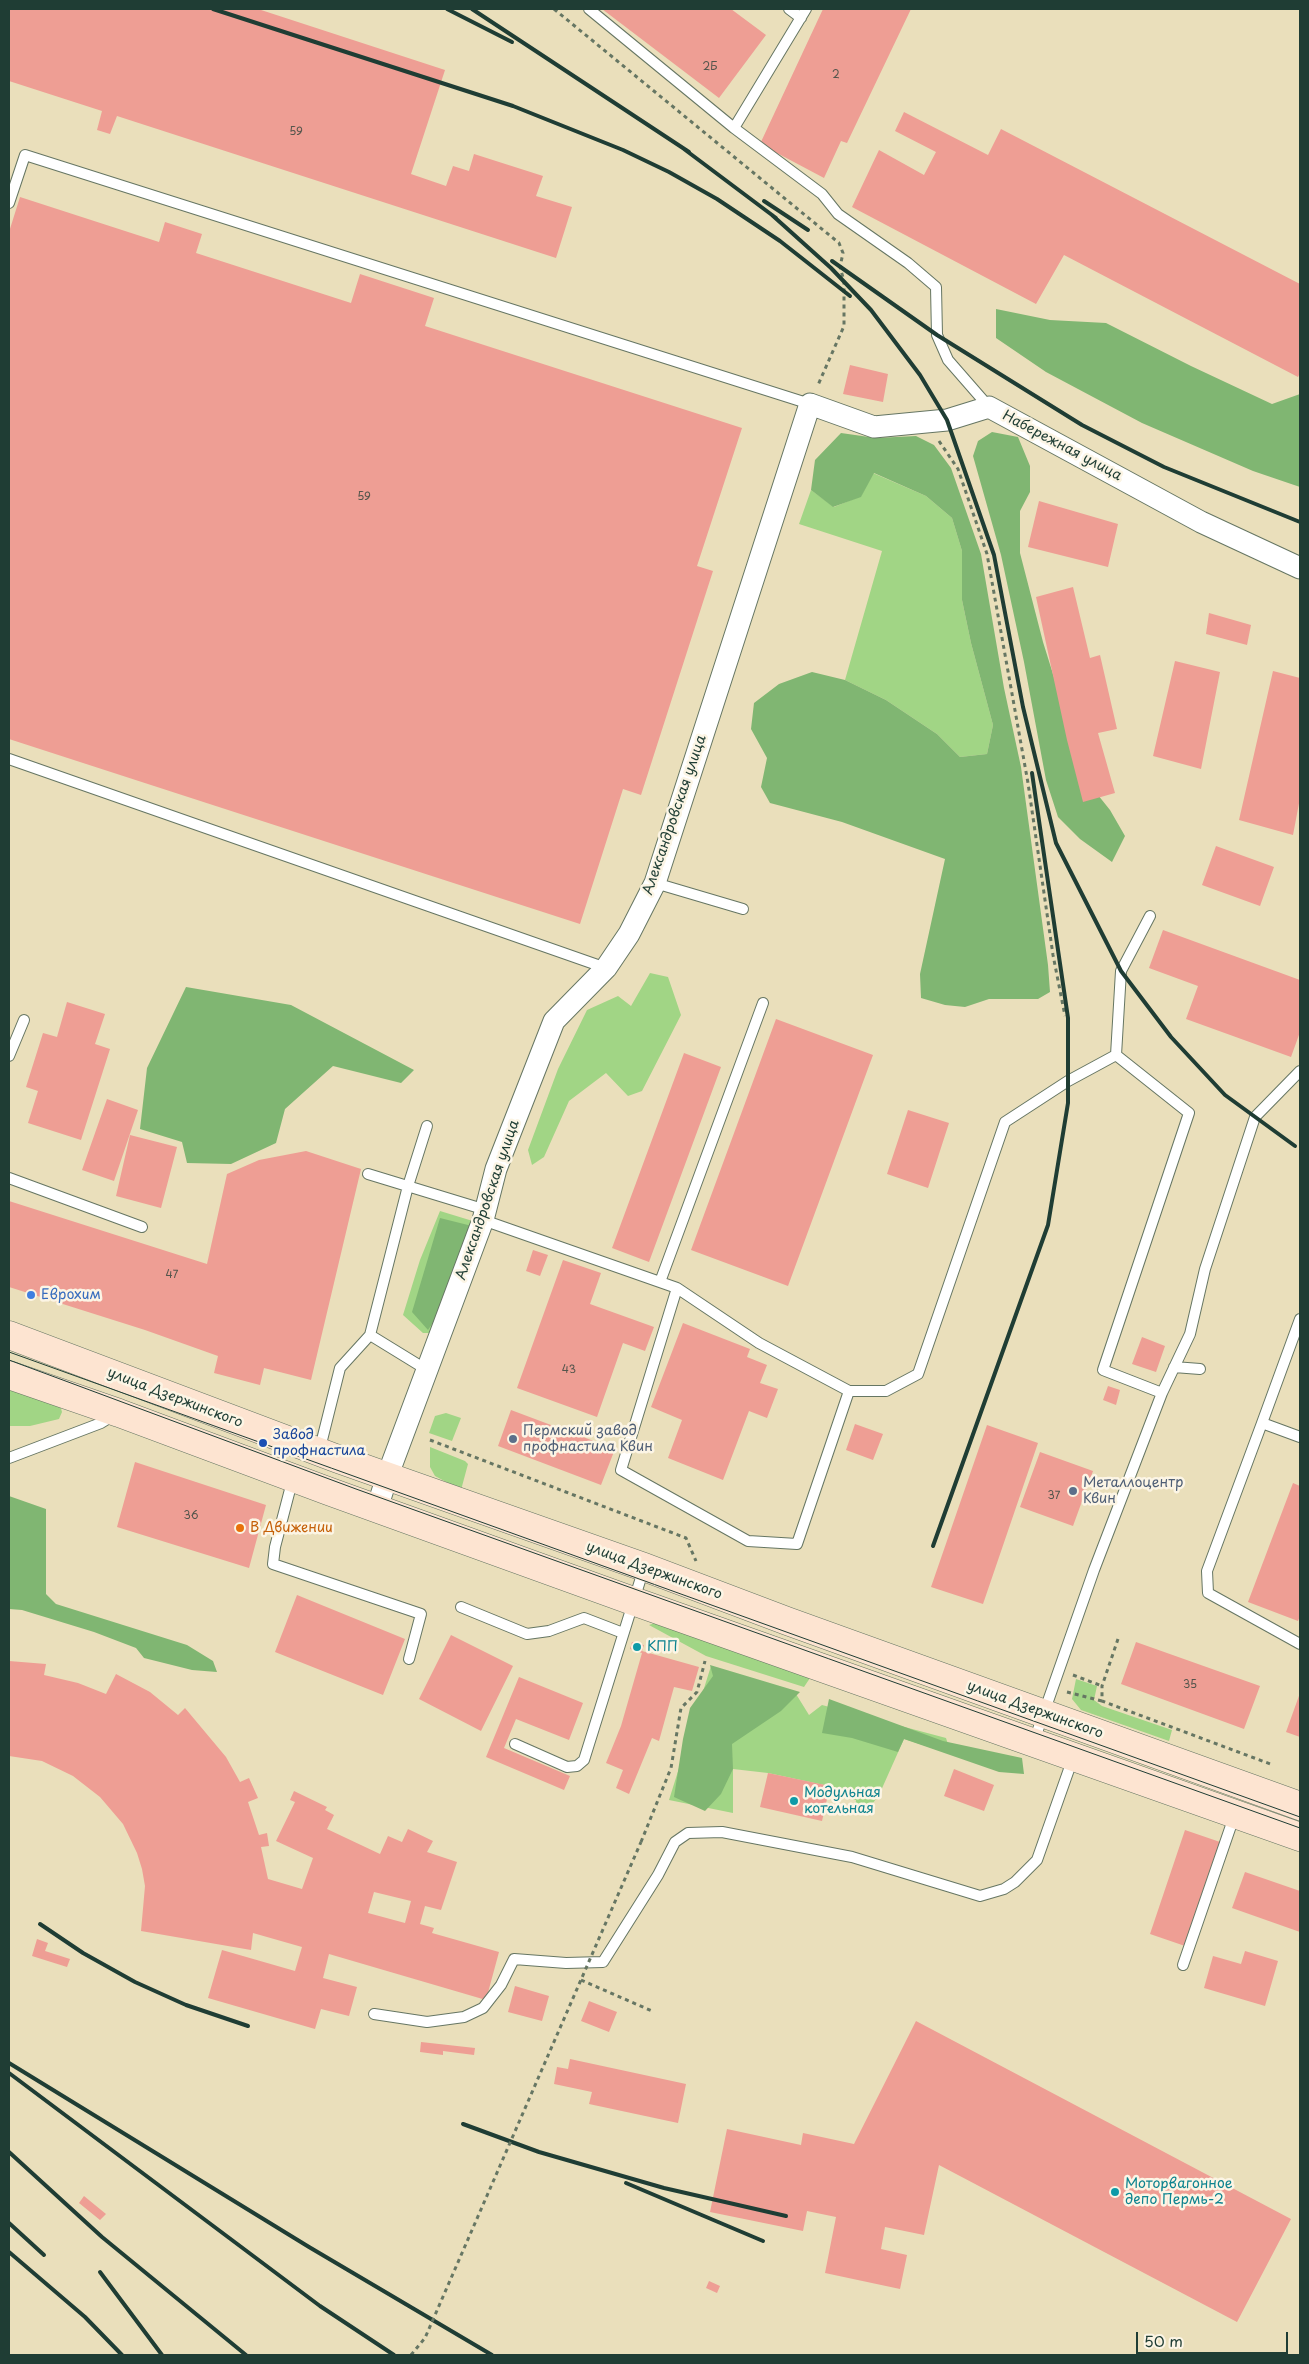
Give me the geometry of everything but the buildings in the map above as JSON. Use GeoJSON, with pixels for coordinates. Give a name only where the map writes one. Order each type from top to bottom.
{"type":"FeatureCollection","features":[{"type":"Feature","properties":{"kind":"main road","name":"улица Дзержинского"},"geometry":{"type":"LineString","coordinates":[[9,1335],[319,1452],[644,1567],[1300,1806]]}},
{"type":"Feature","properties":{"kind":"main road"},"geometry":{"type":"LineString","coordinates":[[9,1375],[119,1413],[633,1601],[1034,1741],[1300,1837]]}},
{"type":"Feature","properties":{"kind":"street","name":"Набережная улица"},"geometry":{"type":"LineString","coordinates":[[810,404],[874,427],[947,420],[989,407],[1201,522],[1300,568]]}},
{"type":"Feature","properties":{"kind":"street","name":"Александровская улица"},"geometry":{"type":"LineString","coordinates":[[377,1508],[387,1476],[484,1215],[496,1169],[554,1021],[606,968],[629,934],[655,884],[810,404]]}},
{"type":"Feature","properties":{"kind":"lane"},"geometry":{"type":"LineString","coordinates":[[589,9],[734,128],[822,194],[838,214],[908,263],[936,288],[937,335],[948,360],[989,407]]}},
{"type":"Feature","properties":{"kind":"lane"},"geometry":{"type":"LineString","coordinates":[[734,128],[803,13],[789,9]]}},
{"type":"Feature","properties":{"kind":"lane"},"geometry":{"type":"LineString","coordinates":[[9,203],[26,155],[810,404]]}},
{"type":"Feature","properties":{"kind":"lane"},"geometry":{"type":"LineString","coordinates":[[9,759],[606,968]]}},
{"type":"Feature","properties":{"kind":"lane"},"geometry":{"type":"LineString","coordinates":[[655,884],[743,909]]}},
{"type":"Feature","properties":{"kind":"lane"},"geometry":{"type":"LineString","coordinates":[[1116,1055],[1121,971],[1150,916]]}},
{"type":"Feature","properties":{"kind":"lane"},"geometry":{"type":"LineString","coordinates":[[660,1282],[763,1003]]}},
{"type":"Feature","properties":{"kind":"lane"},"geometry":{"type":"LineString","coordinates":[[9,1056],[24,1020]]}},
{"type":"Feature","properties":{"kind":"lane"},"geometry":{"type":"LineString","coordinates":[[368,1174],[408,1186],[677,1288],[759,1343],[849,1391],[886,1390],[918,1374],[1005,1122],[1068,1081],[1116,1055]]}},
{"type":"Feature","properties":{"kind":"lane"},"geometry":{"type":"LineString","coordinates":[[1116,1055],[1189,1114],[1103,1370],[1162,1393]]}},
{"type":"Feature","properties":{"kind":"lane"},"geometry":{"type":"LineString","coordinates":[[1034,1741],[1094,1570],[1123,1494],[1162,1393],[1190,1334],[1204,1268],[1256,1117],[1300,1071]]}},
{"type":"Feature","properties":{"kind":"lane"},"geometry":{"type":"LineString","coordinates":[[319,1452],[340,1368],[370,1334],[408,1186],[427,1126]]}},
{"type":"Feature","properties":{"kind":"lane"},"geometry":{"type":"LineString","coordinates":[[9,1178],[142,1227]]}},
{"type":"Feature","properties":{"kind":"lane"},"geometry":{"type":"LineString","coordinates":[[677,1288],[621,1470],[748,1541],[797,1544],[849,1391]]}},
{"type":"Feature","properties":{"kind":"lane"},"geometry":{"type":"LineString","coordinates":[[1300,1319],[1207,1571],[1208,1593],[1300,1644]]}},
{"type":"Feature","properties":{"kind":"lane"},"geometry":{"type":"LineString","coordinates":[[370,1334],[427,1370]]}},
{"type":"Feature","properties":{"kind":"lane"},"geometry":{"type":"LineString","coordinates":[[1174,1367],[1200,1369]]}},
{"type":"Feature","properties":{"kind":"lane"},"geometry":{"type":"LineString","coordinates":[[9,1458],[101,1423],[119,1413]]}},
{"type":"Feature","properties":{"kind":"lane"},"geometry":{"type":"LineString","coordinates":[[1262,1423],[1300,1437]]}},
{"type":"Feature","properties":{"kind":"lane"},"geometry":{"type":"LineString","coordinates":[[294,1477],[275,1547],[273,1564],[421,1614],[409,1659]]}},
{"type":"Feature","properties":{"kind":"lane"},"geometry":{"type":"LineString","coordinates":[[515,1744],[567,1767],[572,1768],[581,1764],[587,1755],[644,1567]]}},
{"type":"Feature","properties":{"kind":"lane"},"geometry":{"type":"LineString","coordinates":[[461,1607],[527,1634],[548,1631],[584,1618],[623,1633]]}},
{"type":"Feature","properties":{"kind":"lane"},"geometry":{"type":"LineString","coordinates":[[374,2014],[427,2022],[464,2017],[483,2008],[501,1985],[514,1959],[566,1963],[603,1962],[654,1881],[675,1842],[688,1832],[722,1832],[852,1856],[980,1896],[1004,1889],[1015,1882],[1037,1860],[1074,1756]]}},
{"type":"Feature","properties":{"kind":"lane"},"geometry":{"type":"LineString","coordinates":[[1183,1965],[1236,1814]]}},
{"type":"Feature","properties":{"kind":"path"},"geometry":{"type":"LineString","coordinates":[[554,9],[839,243],[843,253],[840,267],[844,281],[844,326],[810,404]]}},
{"type":"Feature","properties":{"kind":"path"},"geometry":{"type":"LineString","coordinates":[[926,422],[958,469],[987,554],[1028,783],[1052,955],[1065,1016]]}},
{"type":"Feature","properties":{"kind":"path"},"geometry":{"type":"LineString","coordinates":[[430,1440],[686,1538],[696,1561]]}},
{"type":"Feature","properties":{"kind":"path"},"geometry":{"type":"LineString","coordinates":[[1089,1480],[1123,1494]]}},
{"type":"Feature","properties":{"kind":"path"},"geometry":{"type":"LineString","coordinates":[[1118,1639],[1102,1686],[1102,1701],[1273,1765]]}},
{"type":"Feature","properties":{"kind":"path"},"geometry":{"type":"LineString","coordinates":[[411,2355],[425,2338],[641,1842],[671,1768],[681,1708],[697,1692],[705,1661]]}},
{"type":"Feature","properties":{"kind":"path"},"geometry":{"type":"LineString","coordinates":[[1072,1675],[1102,1686]]}},
{"type":"Feature","properties":{"kind":"path"},"geometry":{"type":"LineString","coordinates":[[581,1980],[652,2011]]}},
{"type":"Feature","properties":{"kind":"green space"},"geometry":{"type":"Polygon","coordinates":[[[996,309],[1050,320],[1106,323],[1272,404],[1300,394],[1300,487],[1253,471],[1142,423],[1046,372],[996,338],[996,309]]]}},
{"type":"Feature","properties":{"kind":"green space"},"geometry":{"type":"Polygon","coordinates":[[[992,432],[1018,437],[1030,466],[1030,492],[1020,511],[1020,553],[1043,642],[1086,780],[1110,810],[1125,836],[1112,862],[1080,839],[1058,817],[1046,780],[1024,662],[1001,555],[973,456],[978,441],[992,432]]]}},
{"type":"Feature","properties":{"kind":"green space"},"geometry":{"type":"Polygon","coordinates":[[[841,433],[876,438],[916,436],[934,445],[951,468],[981,554],[1004,688],[1021,767],[1048,965],[1050,992],[1038,999],[989,999],[965,1007],[945,1005],[921,998],[920,974],[945,859],[842,822],[770,803],[761,787],[767,758],[751,729],[754,703],[779,684],[812,672],[845,680],[886,700],[937,734],[960,757],[987,754],[993,725],[971,643],[962,600],[962,551],[952,518],[926,496],[874,473],[861,497],[833,507],[811,490],[815,460],[841,433]]]}},
{"type":"Feature","properties":{"kind":"green space"},"geometry":{"type":"Polygon","coordinates":[[[873,473],[926,496],[952,518],[962,551],[962,600],[971,643],[993,725],[987,754],[960,757],[937,734],[886,700],[845,680],[882,551],[799,524],[811,490],[834,507],[861,496],[873,473]]]}},
{"type":"Feature","properties":{"kind":"green space"},"geometry":{"type":"Polygon","coordinates":[[[650,973],[668,977],[681,1015],[642,1091],[628,1096],[606,1073],[569,1101],[544,1157],[532,1165],[528,1150],[558,1069],[587,1010],[618,996],[631,1006],[650,973]]]}},
{"type":"Feature","properties":{"kind":"green space"},"geometry":{"type":"Polygon","coordinates":[[[186,987],[291,1005],[414,1070],[401,1083],[333,1066],[285,1109],[276,1143],[231,1164],[187,1163],[182,1142],[140,1129],[147,1068],[186,987]]]}},
{"type":"Feature","properties":{"kind":"green space"},"geometry":{"type":"Polygon","coordinates":[[[440,1211],[476,1222],[430,1333],[423,1333],[403,1315],[420,1260],[440,1211]]]}},
{"type":"Feature","properties":{"kind":"green space"},"geometry":{"type":"Polygon","coordinates":[[[440,1218],[472,1226],[451,1295],[428,1330],[412,1312],[440,1218]]]}},
{"type":"Feature","properties":{"kind":"green space"},"geometry":{"type":"Polygon","coordinates":[[[9,1390],[60,1405],[62,1412],[59,1419],[30,1426],[9,1426],[9,1390]]]}},
{"type":"Feature","properties":{"kind":"green space"},"geometry":{"type":"Polygon","coordinates":[[[446,1413],[461,1418],[452,1441],[429,1433],[435,1416],[446,1413]]]}},
{"type":"Feature","properties":{"kind":"green space"},"geometry":{"type":"Polygon","coordinates":[[[430,1447],[465,1461],[468,1464],[461,1490],[435,1476],[430,1467],[430,1447]]]}},
{"type":"Feature","properties":{"kind":"green space"},"geometry":{"type":"Polygon","coordinates":[[[9,1496],[46,1509],[46,1594],[56,1604],[187,1645],[213,1661],[217,1672],[192,1670],[144,1658],[136,1648],[94,1632],[22,1610],[9,1609],[9,1496]]]}},
{"type":"Feature","properties":{"kind":"green space"},"geometry":{"type":"Polygon","coordinates":[[[670,1618],[787,1661],[810,1678],[804,1687],[706,1656],[649,1625],[670,1618]]]}},
{"type":"Feature","properties":{"kind":"green space"},"geometry":{"type":"Polygon","coordinates":[[[710,1665],[800,1692],[781,1711],[732,1744],[733,1769],[721,1794],[705,1811],[674,1797],[690,1708],[713,1676],[710,1665]]]}},
{"type":"Feature","properties":{"kind":"green space"},"geometry":{"type":"Polygon","coordinates":[[[711,1666],[796,1694],[809,1715],[822,1705],[946,1738],[951,1754],[904,1739],[879,1795],[867,1811],[855,1810],[856,1800],[828,1794],[829,1786],[768,1773],[733,1769],[733,1813],[669,1800],[711,1666]]]}},
{"type":"Feature","properties":{"kind":"green space"},"geometry":{"type":"Polygon","coordinates":[[[1076,1679],[1097,1686],[1094,1700],[1102,1706],[1172,1730],[1169,1741],[1081,1710],[1072,1699],[1076,1679]]]}},
{"type":"Feature","properties":{"kind":"green space"},"geometry":{"type":"Polygon","coordinates":[[[829,1699],[943,1741],[1022,1758],[1024,1774],[999,1772],[904,1739],[898,1752],[852,1738],[822,1733],[829,1699]]]}},
{"type":"Feature","properties":{"kind":"tram line"},"geometry":{"type":"LineString","coordinates":[[9,1352],[1300,1817]]}},
{"type":"Feature","properties":{"kind":"tram line"},"geometry":{"type":"LineString","coordinates":[[9,1360],[356,1489],[1300,1828]]}},
{"type":"Feature","properties":{"kind":"railway"},"geometry":{"type":"LineString","coordinates":[[213,9],[513,106],[623,150],[669,172],[717,199],[780,241],[850,296]]}},
{"type":"Feature","properties":{"kind":"railway"},"geometry":{"type":"LineString","coordinates":[[447,9],[512,42]]}},
{"type":"Feature","properties":{"kind":"railway"},"geometry":{"type":"LineString","coordinates":[[472,9],[689,152]]}},
{"type":"Feature","properties":{"kind":"railway"},"geometry":{"type":"LineString","coordinates":[[684,149],[776,218]]}},
{"type":"Feature","properties":{"kind":"railway"},"geometry":{"type":"LineString","coordinates":[[764,201],[808,230]]}},
{"type":"Feature","properties":{"kind":"railway"},"geometry":{"type":"LineString","coordinates":[[772,215],[831,268],[871,310],[920,375],[947,420],[994,555],[1023,707],[1056,843],[1121,971],[1171,1037],[1225,1095],[1295,1146]]}},
{"type":"Feature","properties":{"kind":"railway"},"geometry":{"type":"LineString","coordinates":[[832,261],[937,335],[1082,425],[1164,467],[1300,522]]}},
{"type":"Feature","properties":{"kind":"railway"},"geometry":{"type":"LineString","coordinates":[[933,1546],[1048,1225],[1068,1103],[1068,1018],[1032,773]]}},
{"type":"Feature","properties":{"kind":"railway"},"geometry":{"type":"LineString","coordinates":[[40,1924],[83,1953],[135,1982],[186,2005],[248,2026]]}},
{"type":"Feature","properties":{"kind":"railway"},"geometry":{"type":"LineString","coordinates":[[9,2063],[309,2247],[492,2355]]}},
{"type":"Feature","properties":{"kind":"railway"},"geometry":{"type":"LineString","coordinates":[[9,2073],[320,2306],[394,2355]]}},
{"type":"Feature","properties":{"kind":"railway"},"geometry":{"type":"LineString","coordinates":[[463,2124],[539,2152],[664,2188],[786,2216]]}},
{"type":"Feature","properties":{"kind":"railway"},"geometry":{"type":"LineString","coordinates":[[9,2152],[102,2237],[246,2355]]}},
{"type":"Feature","properties":{"kind":"railway"},"geometry":{"type":"LineString","coordinates":[[626,2183],[763,2241]]}},
{"type":"Feature","properties":{"kind":"railway"},"geometry":{"type":"LineString","coordinates":[[9,2223],[44,2255]]}},
{"type":"Feature","properties":{"kind":"railway"},"geometry":{"type":"LineString","coordinates":[[9,2252],[85,2317],[122,2355]]}},
{"type":"Feature","properties":{"kind":"railway"},"geometry":{"type":"LineString","coordinates":[[100,2272],[162,2355]]}},
{"type":"Feature","properties":{"kind":"place","name":"Еврохим"},"geometry":{"type":"Point","coordinates":[31,1295]}},
{"type":"Feature","properties":{"kind":"place","name":"Пермский завод профнастила Квин"},"geometry":{"type":"Point","coordinates":[513,1439]}},
{"type":"Feature","properties":{"kind":"place","name":"Завод профнастила"},"geometry":{"type":"Point","coordinates":[263,1443]}},
{"type":"Feature","properties":{"kind":"place","name":"Металлоцентр Квин"},"geometry":{"type":"Point","coordinates":[1073,1491]}},
{"type":"Feature","properties":{"kind":"place","name":"В Движении"},"geometry":{"type":"Point","coordinates":[240,1528]}},
{"type":"Feature","properties":{"kind":"place","name":"КПП"},"geometry":{"type":"Point","coordinates":[637,1647]}},
{"type":"Feature","properties":{"kind":"place","name":"Модульная котельная"},"geometry":{"type":"Point","coordinates":[794,1801]}},
{"type":"Feature","properties":{"kind":"place","name":"Моторвагонное депо Пермь-2"},"geometry":{"type":"Point","coordinates":[1115,2192]}}]}
